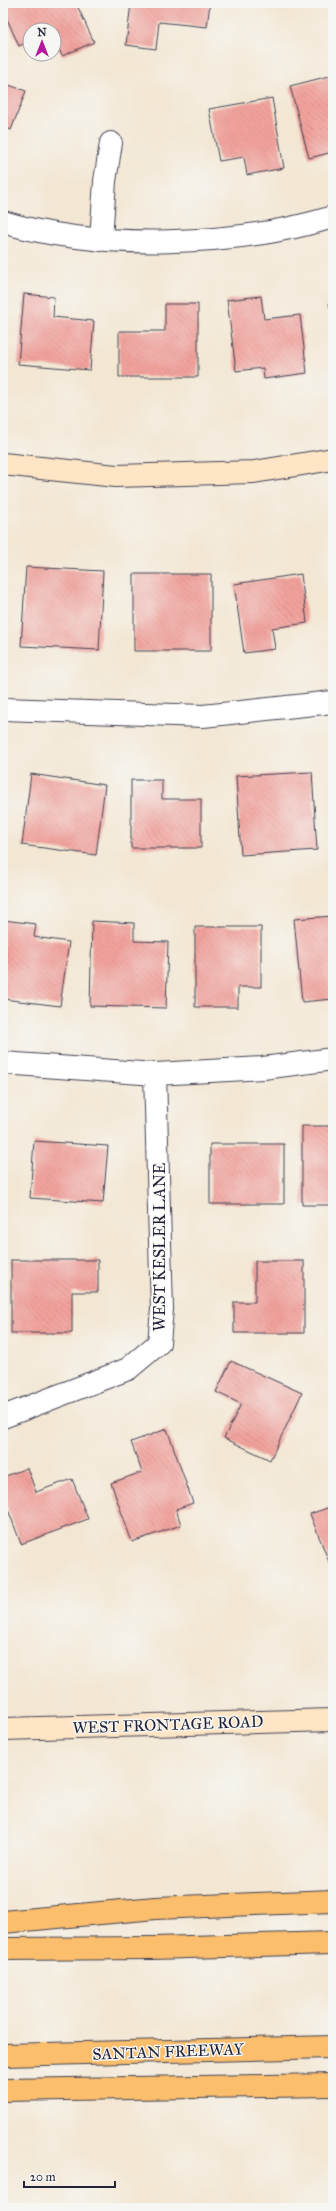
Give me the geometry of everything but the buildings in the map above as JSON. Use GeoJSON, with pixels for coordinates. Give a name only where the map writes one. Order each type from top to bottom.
{"type":"FeatureCollection","features":[{"type":"Feature","properties":{"kind":"highway"},"geometry":{"type":"LineString","coordinates":[[3,1922],[155,1908],[333,1901]]}},
{"type":"Feature","properties":{"kind":"highway"},"geometry":{"type":"LineString","coordinates":[[3,1949],[153,1948],[333,1943]]}},
{"type":"Feature","properties":{"kind":"highway","name":"SANTAN FREEWAY"},"geometry":{"type":"LineString","coordinates":[[3,2055],[333,2047]]}},
{"type":"Feature","properties":{"kind":"highway"},"geometry":{"type":"LineString","coordinates":[[3,2090],[333,2085]]}},
{"type":"Feature","properties":{"kind":"street"},"geometry":{"type":"LineString","coordinates":[[101,240],[105,181],[111,143]]}},
{"type":"Feature","properties":{"kind":"street"},"geometry":{"type":"LineString","coordinates":[[3,222],[23,228],[101,240],[210,240],[304,226],[333,217]]}},
{"type":"Feature","properties":{"kind":"street"},"geometry":{"type":"LineString","coordinates":[[3,464],[116,476],[254,472],[333,459]]}},
{"type":"Feature","properties":{"kind":"street"},"geometry":{"type":"LineString","coordinates":[[3,709],[203,716],[333,702]]}},
{"type":"Feature","properties":{"kind":"street"},"geometry":{"type":"LineString","coordinates":[[3,1063],[155,1074],[263,1068],[333,1059]]}},
{"type":"Feature","properties":{"kind":"street","name":"WEST KESLER LANE"},"geometry":{"type":"LineString","coordinates":[[3,1417],[128,1369],[159,1343],[162,1310],[155,1074]]}},
{"type":"Feature","properties":{"kind":"street","name":"WEST FRONTAGE ROAD"},"geometry":{"type":"LineString","coordinates":[[3,1729],[333,1720]]}}]}
